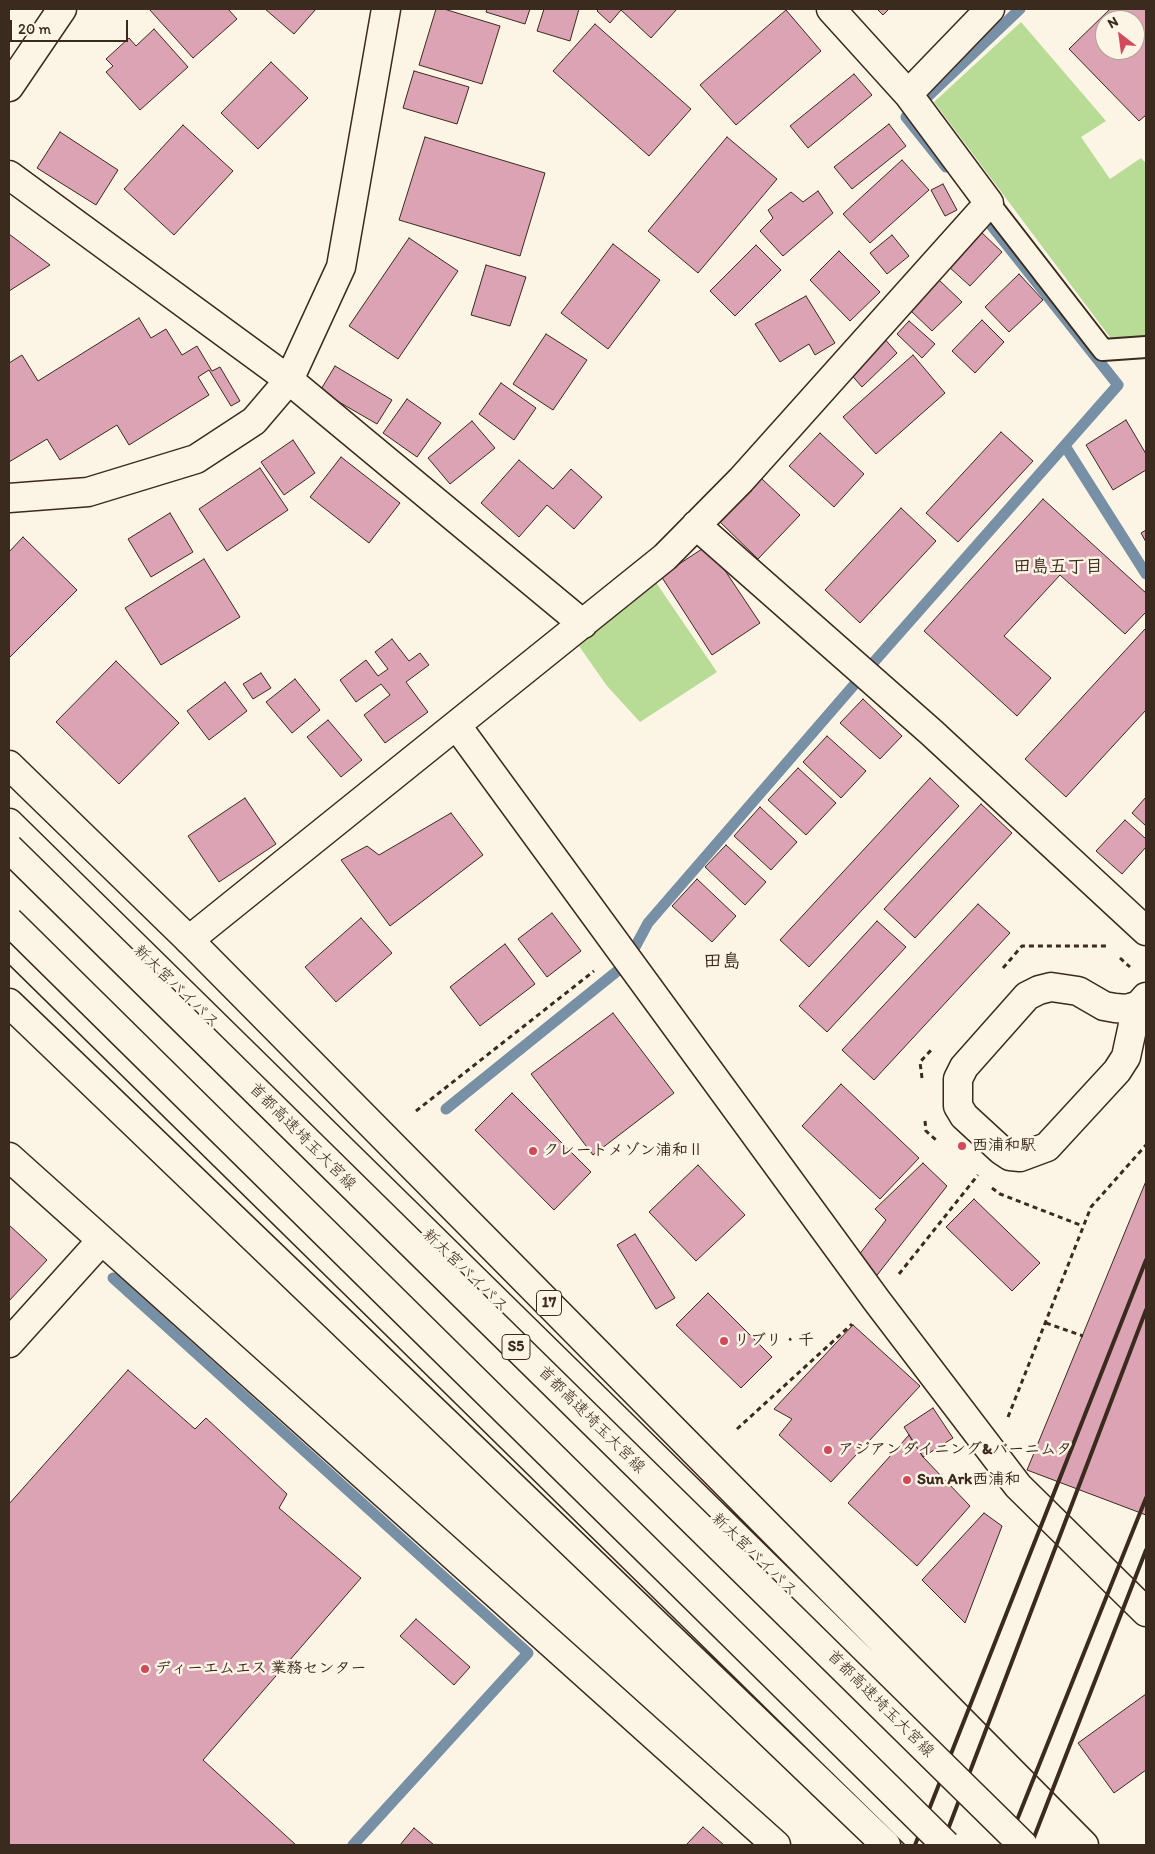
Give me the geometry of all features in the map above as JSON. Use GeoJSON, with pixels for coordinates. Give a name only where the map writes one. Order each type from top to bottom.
{"type":"FeatureCollection","features":[{"type":"Feature","properties":{"kind":"main road"},"geometry":{"type":"LineString","coordinates":[[9,87],[62,9]]}},
{"type":"Feature","properties":{"kind":"main road"},"geometry":{"type":"LineString","coordinates":[[9,498],[88,492],[196,459],[254,420],[289,380],[341,268],[386,9]]}},
{"type":"Feature","properties":{"kind":"main road"},"geometry":{"type":"LineString","coordinates":[[189,940],[665,557],[741,480],[989,203],[908,94],[831,9]]}},
{"type":"Feature","properties":{"kind":"main road"},"geometry":{"type":"LineString","coordinates":[[908,94],[990,9]]}},
{"type":"Feature","properties":{"kind":"main road"},"geometry":{"type":"LineString","coordinates":[[9,175],[289,380],[583,624]]}},
{"type":"Feature","properties":{"kind":"main road"},"geometry":{"type":"LineString","coordinates":[[696,525],[931,732],[1146,931]]}},
{"type":"Feature","properties":{"kind":"main road"},"geometry":{"type":"LineString","coordinates":[[457,726],[877,1301],[1018,1486],[1146,1612]]}},
{"type":"Feature","properties":{"kind":"main road","name":"17"},"geometry":{"type":"LineString","coordinates":[[9,765],[189,940],[1084,1845]]}},
{"type":"Feature","properties":{"kind":"main road","name":"新大宮バイパス"},"geometry":{"type":"LineString","coordinates":[[9,823],[1050,1845]]}},
{"type":"Feature","properties":{"kind":"main road","name":"首都高速埼玉大宮線"},"geometry":{"type":"LineString","coordinates":[[9,848],[1023,1845]]}},
{"type":"Feature","properties":{"kind":"main road"},"geometry":{"type":"LineString","coordinates":[[9,921],[946,1845]]}},
{"type":"Feature","properties":{"kind":"main road"},"geometry":{"type":"LineString","coordinates":[[9,944],[927,1845]]}},
{"type":"Feature","properties":{"kind":"main road"},"geometry":{"type":"LineString","coordinates":[[1051,987],[1078,990],[1104,1006],[1115,1008],[1127,1009],[1143,1001],[1126,1057],[1117,1071],[1047,1146],[1034,1153],[1020,1157],[1010,1156],[1000,1150],[964,1116],[958,1106],[957,1086],[964,1067],[1027,996],[1051,987]]}},
{"type":"Feature","properties":{"kind":"main road"},"geometry":{"type":"LineString","coordinates":[[9,1003],[886,1845]]}},
{"type":"Feature","properties":{"kind":"main road"},"geometry":{"type":"LineString","coordinates":[[9,1157],[776,1845]]}},
{"type":"Feature","properties":{"kind":"main road"},"geometry":{"type":"LineString","coordinates":[[9,1343],[101,1240]]}},
{"type":"Feature","properties":{"kind":"lane"},"geometry":{"type":"LineString","coordinates":[[989,203],[1104,350],[1146,347]]}},
{"type":"Feature","properties":{"kind":"path"},"geometry":{"type":"LineString","coordinates":[[416,1111],[600,966],[615,942]]}},
{"type":"Feature","properties":{"kind":"path"},"geometry":{"type":"LineString","coordinates":[[981,1438],[1010,1415],[1091,1207],[1146,1145]]}},
{"type":"Feature","properties":{"kind":"path"},"geometry":{"type":"LineString","coordinates":[[737,1428],[877,1301],[978,1175]]}},
{"type":"Feature","properties":{"kind":"path"},"geometry":{"type":"LineString","coordinates":[[1046,1322],[1083,1336]]}},
{"type":"Feature","properties":{"kind":"green space"},"geometry":{"type":"Polygon","coordinates":[[[1021,22],[1106,121],[1081,137],[1110,179],[1141,158],[1146,163],[1146,340],[1115,344],[934,102],[1021,22]]]}},
{"type":"Feature","properties":{"kind":"green space"},"geometry":{"type":"Polygon","coordinates":[[[655,581],[717,672],[640,722],[607,686],[579,646],[655,581]]]}},
{"type":"Feature","properties":{"kind":"building"},"geometry":{"type":"Polygon","coordinates":[[[149,9],[228,9],[237,19],[193,58],[149,9]]]}},
{"type":"Feature","properties":{"kind":"building"},"geometry":{"type":"Polygon","coordinates":[[[265,9],[316,9],[294,34],[265,9]]]}},
{"type":"Feature","properties":{"kind":"building"},"geometry":{"type":"Polygon","coordinates":[[[436,9],[444,9],[500,26],[482,84],[419,65],[436,9]]]}},
{"type":"Feature","properties":{"kind":"building"},"geometry":{"type":"Polygon","coordinates":[[[487,9],[530,9],[525,24],[486,12],[487,9]]]}},
{"type":"Feature","properties":{"kind":"building"},"geometry":{"type":"Polygon","coordinates":[[[544,9],[579,9],[570,41],[537,31],[544,9]]]}},
{"type":"Feature","properties":{"kind":"building"},"geometry":{"type":"Polygon","coordinates":[[[599,9],[677,9],[651,38],[621,10],[610,23],[597,11],[599,9]]]}},
{"type":"Feature","properties":{"kind":"building"},"geometry":{"type":"Polygon","coordinates":[[[877,9],[889,9],[883,15],[877,9]]]}},
{"type":"Feature","properties":{"kind":"building"},"geometry":{"type":"Polygon","coordinates":[[[1110,9],[1146,9],[1146,115],[1139,121],[1069,49],[1095,24],[1095,60],[1145,60],[1145,10],[1110,9]]]}},
{"type":"Feature","properties":{"kind":"building"},"geometry":{"type":"Polygon","coordinates":[[[786,10],[821,51],[736,125],[700,85],[786,10]]]}},
{"type":"Feature","properties":{"kind":"building"},"geometry":{"type":"Polygon","coordinates":[[[595,24],[691,109],[649,156],[553,71],[595,24]]]}},
{"type":"Feature","properties":{"kind":"building"},"geometry":{"type":"Polygon","coordinates":[[[154,29],[188,67],[140,110],[106,72],[113,66],[106,59],[129,38],[136,46],[154,29]]]}},
{"type":"Feature","properties":{"kind":"building"},"geometry":{"type":"Polygon","coordinates":[[[271,62],[308,98],[258,149],[221,113],[271,62]]]}},
{"type":"Feature","properties":{"kind":"building"},"geometry":{"type":"Polygon","coordinates":[[[414,71],[469,87],[457,124],[403,108],[414,71]]]}},
{"type":"Feature","properties":{"kind":"building"},"geometry":{"type":"Polygon","coordinates":[[[854,74],[872,95],[808,148],[790,126],[854,74]]]}},
{"type":"Feature","properties":{"kind":"building"},"geometry":{"type":"Polygon","coordinates":[[[889,124],[906,146],[852,189],[834,167],[889,124]]]}},
{"type":"Feature","properties":{"kind":"building"},"geometry":{"type":"Polygon","coordinates":[[[183,125],[233,171],[174,235],[124,189],[183,125]]]}},
{"type":"Feature","properties":{"kind":"building"},"geometry":{"type":"Polygon","coordinates":[[[60,132],[118,170],[96,205],[37,168],[60,132]]]}},
{"type":"Feature","properties":{"kind":"building"},"geometry":{"type":"Polygon","coordinates":[[[425,137],[545,173],[520,256],[399,220],[425,137]]]}},
{"type":"Feature","properties":{"kind":"building"},"geometry":{"type":"Polygon","coordinates":[[[727,137],[777,179],[698,273],[648,231],[727,137]]]}},
{"type":"Feature","properties":{"kind":"building"},"geometry":{"type":"Polygon","coordinates":[[[902,160],[929,190],[870,243],[843,214],[902,160]]]}},
{"type":"Feature","properties":{"kind":"building"},"geometry":{"type":"Polygon","coordinates":[[[943,184],[957,210],[945,216],[931,190],[943,184]]]}},
{"type":"Feature","properties":{"kind":"building"},"geometry":{"type":"Polygon","coordinates":[[[818,191],[833,213],[783,256],[760,231],[773,218],[768,210],[791,192],[803,202],[818,191]]]}},
{"type":"Feature","properties":{"kind":"building"},"geometry":{"type":"Polygon","coordinates":[[[981,232],[1002,252],[970,286],[948,266],[981,232]]]}},
{"type":"Feature","properties":{"kind":"building"},"geometry":{"type":"Polygon","coordinates":[[[9,234],[50,265],[9,291],[9,234]]]}},
{"type":"Feature","properties":{"kind":"building"},"geometry":{"type":"Polygon","coordinates":[[[892,235],[909,256],[887,274],[870,253],[892,235]]]}},
{"type":"Feature","properties":{"kind":"building"},"geometry":{"type":"Polygon","coordinates":[[[409,238],[458,271],[398,359],[349,326],[409,238]]]}},
{"type":"Feature","properties":{"kind":"building"},"geometry":{"type":"Polygon","coordinates":[[[613,244],[660,280],[608,349],[561,313],[613,244]]]}},
{"type":"Feature","properties":{"kind":"building"},"geometry":{"type":"Polygon","coordinates":[[[756,245],[781,270],[735,316],[710,291],[756,245]]]}},
{"type":"Feature","properties":{"kind":"building"},"geometry":{"type":"Polygon","coordinates":[[[839,251],[880,292],[850,321],[810,280],[839,251]]]}},
{"type":"Feature","properties":{"kind":"building"},"geometry":{"type":"Polygon","coordinates":[[[486,265],[526,277],[510,326],[471,315],[486,265]]]}},
{"type":"Feature","properties":{"kind":"building"},"geometry":{"type":"Polygon","coordinates":[[[1019,274],[1043,300],[1009,332],[985,307],[1019,274]]]}},
{"type":"Feature","properties":{"kind":"building"},"geometry":{"type":"Polygon","coordinates":[[[939,280],[962,302],[932,331],[910,310],[939,280]]]}},
{"type":"Feature","properties":{"kind":"building"},"geometry":{"type":"Polygon","coordinates":[[[806,296],[835,343],[815,355],[809,344],[780,362],[755,324],[806,296]]]}},
{"type":"Feature","properties":{"kind":"building"},"geometry":{"type":"Polygon","coordinates":[[[139,318],[151,338],[166,329],[182,355],[197,346],[212,371],[220,367],[240,401],[231,406],[209,370],[198,377],[209,395],[129,445],[117,425],[60,460],[47,439],[9,462],[9,363],[22,355],[38,381],[139,318]]]}},
{"type":"Feature","properties":{"kind":"building"},"geometry":{"type":"Polygon","coordinates":[[[982,320],[1004,342],[975,373],[952,351],[982,320]]]}},
{"type":"Feature","properties":{"kind":"building"},"geometry":{"type":"Polygon","coordinates":[[[909,321],[935,344],[922,358],[897,334],[909,321]]]}},
{"type":"Feature","properties":{"kind":"building"},"geometry":{"type":"Polygon","coordinates":[[[546,334],[587,360],[553,410],[513,384],[546,334]]]}},
{"type":"Feature","properties":{"kind":"building"},"geometry":{"type":"Polygon","coordinates":[[[883,337],[897,353],[862,387],[848,371],[883,337]]]}},
{"type":"Feature","properties":{"kind":"building"},"geometry":{"type":"Polygon","coordinates":[[[913,355],[945,393],[876,454],[843,417],[913,355]]]}},
{"type":"Feature","properties":{"kind":"building"},"geometry":{"type":"Polygon","coordinates":[[[335,366],[392,400],[377,424],[320,391],[335,366]]]}},
{"type":"Feature","properties":{"kind":"building"},"geometry":{"type":"Polygon","coordinates":[[[501,383],[536,408],[514,440],[479,414],[501,383]]]}},
{"type":"Feature","properties":{"kind":"building"},"geometry":{"type":"Polygon","coordinates":[[[407,399],[441,423],[417,457],[383,433],[407,399]]]}},
{"type":"Feature","properties":{"kind":"building"},"geometry":{"type":"Polygon","coordinates":[[[1126,420],[1146,454],[1146,470],[1113,490],[1086,445],[1126,420]]]}},
{"type":"Feature","properties":{"kind":"building"},"geometry":{"type":"Polygon","coordinates":[[[472,421],[495,448],[450,484],[428,458],[472,421]]]}},
{"type":"Feature","properties":{"kind":"building"},"geometry":{"type":"Polygon","coordinates":[[[1001,432],[1033,461],[958,542],[926,513],[1001,432]]]}},
{"type":"Feature","properties":{"kind":"building"},"geometry":{"type":"Polygon","coordinates":[[[820,433],[864,474],[834,507],[789,466],[820,433]]]}},
{"type":"Feature","properties":{"kind":"building"},"geometry":{"type":"Polygon","coordinates":[[[293,440],[315,473],[284,495],[261,462],[293,440]]]}},
{"type":"Feature","properties":{"kind":"building"},"geometry":{"type":"Polygon","coordinates":[[[341,457],[400,503],[369,543],[310,497],[341,457]]]}},
{"type":"Feature","properties":{"kind":"building"},"geometry":{"type":"Polygon","coordinates":[[[519,460],[553,489],[571,469],[602,497],[574,529],[547,505],[519,537],[481,503],[519,460]]]}},
{"type":"Feature","properties":{"kind":"building"},"geometry":{"type":"Polygon","coordinates":[[[260,468],[288,510],[227,551],[199,509],[260,468]]]}},
{"type":"Feature","properties":{"kind":"building"},"geometry":{"type":"Polygon","coordinates":[[[761,478],[800,515],[758,559],[719,521],[761,478]]]}},
{"type":"Feature","properties":{"kind":"building"},"geometry":{"type":"Polygon","coordinates":[[[1043,499],[1146,593],[1146,612],[1125,634],[1060,575],[1004,636],[1051,678],[1017,716],[924,631],[1043,499]]]}},
{"type":"Feature","properties":{"kind":"building"},"geometry":{"type":"Polygon","coordinates":[[[901,508],[936,541],[860,623],[825,590],[901,508]]]}},
{"type":"Feature","properties":{"kind":"building"},"geometry":{"type":"Polygon","coordinates":[[[170,513],[193,552],[151,577],[128,539],[170,513]]]}},
{"type":"Feature","properties":{"kind":"building"},"geometry":{"type":"Polygon","coordinates":[[[1146,530],[1146,542],[1141,533],[1146,530]]]}},
{"type":"Feature","properties":{"kind":"building"},"geometry":{"type":"Polygon","coordinates":[[[23,537],[77,590],[9,658],[9,552],[23,537]]]}},
{"type":"Feature","properties":{"kind":"building"},"geometry":{"type":"Polygon","coordinates":[[[708,545],[760,623],[712,655],[661,576],[708,545]]]}},
{"type":"Feature","properties":{"kind":"building"},"geometry":{"type":"Polygon","coordinates":[[[204,559],[240,617],[161,665],[125,608],[204,559]]]}},
{"type":"Feature","properties":{"kind":"building"},"geometry":{"type":"Polygon","coordinates":[[[1146,628],[1146,710],[1066,797],[1025,759],[1146,628]]]}},
{"type":"Feature","properties":{"kind":"building"},"geometry":{"type":"Polygon","coordinates":[[[392,639],[409,661],[420,653],[429,665],[406,682],[428,712],[385,743],[364,715],[390,695],[381,684],[356,702],[340,680],[366,660],[378,676],[388,669],[375,652],[392,639]]]}},
{"type":"Feature","properties":{"kind":"building"},"geometry":{"type":"Polygon","coordinates":[[[116,661],[179,723],[119,784],[56,722],[116,661]]]}},
{"type":"Feature","properties":{"kind":"building"},"geometry":{"type":"Polygon","coordinates":[[[261,673],[271,688],[253,699],[243,684],[261,673]]]}},
{"type":"Feature","properties":{"kind":"building"},"geometry":{"type":"Polygon","coordinates":[[[295,679],[320,710],[292,733],[266,702],[295,679]]]}},
{"type":"Feature","properties":{"kind":"building"},"geometry":{"type":"Polygon","coordinates":[[[225,682],[247,711],[209,740],[187,711],[225,682]]]}},
{"type":"Feature","properties":{"kind":"building"},"geometry":{"type":"Polygon","coordinates":[[[863,699],[902,736],[880,759],[840,723],[863,699]]]}},
{"type":"Feature","properties":{"kind":"building"},"geometry":{"type":"Polygon","coordinates":[[[328,720],[362,760],[341,777],[307,737],[328,720]]]}},
{"type":"Feature","properties":{"kind":"building"},"geometry":{"type":"Polygon","coordinates":[[[827,736],[866,771],[841,798],[803,762],[827,736]]]}},
{"type":"Feature","properties":{"kind":"building"},"geometry":{"type":"Polygon","coordinates":[[[798,768],[836,803],[806,835],[768,800],[798,768]]]}},
{"type":"Feature","properties":{"kind":"building"},"geometry":{"type":"Polygon","coordinates":[[[930,778],[959,806],[809,967],[780,940],[930,778]]]}},
{"type":"Feature","properties":{"kind":"building"},"geometry":{"type":"Polygon","coordinates":[[[1146,797],[1146,826],[1132,813],[1146,797]]]}},
{"type":"Feature","properties":{"kind":"building"},"geometry":{"type":"Polygon","coordinates":[[[245,798],[276,844],[219,882],[188,836],[245,798]]]}},
{"type":"Feature","properties":{"kind":"building"},"geometry":{"type":"Polygon","coordinates":[[[981,804],[1012,833],[915,938],[884,909],[981,804]]]}},
{"type":"Feature","properties":{"kind":"building"},"geometry":{"type":"Polygon","coordinates":[[[760,807],[797,842],[771,870],[734,836],[760,807]]]}},
{"type":"Feature","properties":{"kind":"building"},"geometry":{"type":"Polygon","coordinates":[[[451,813],[483,855],[390,926],[341,860],[367,846],[379,855],[451,813]]]}},
{"type":"Feature","properties":{"kind":"building"},"geometry":{"type":"Polygon","coordinates":[[[1125,820],[1146,839],[1146,847],[1122,874],[1096,851],[1125,820]]]}},
{"type":"Feature","properties":{"kind":"building"},"geometry":{"type":"Polygon","coordinates":[[[726,845],[766,882],[745,905],[705,867],[726,845]]]}},
{"type":"Feature","properties":{"kind":"building"},"geometry":{"type":"Polygon","coordinates":[[[697,879],[736,916],[712,942],[672,906],[697,879]]]}},
{"type":"Feature","properties":{"kind":"building"},"geometry":{"type":"Polygon","coordinates":[[[978,904],[1010,933],[874,1080],[842,1050],[978,904]]]}},
{"type":"Feature","properties":{"kind":"building"},"geometry":{"type":"Polygon","coordinates":[[[552,913],[581,951],[547,977],[518,939],[552,913]]]}},
{"type":"Feature","properties":{"kind":"building"},"geometry":{"type":"Polygon","coordinates":[[[361,918],[392,953],[336,1002],[305,967],[361,918]]]}},
{"type":"Feature","properties":{"kind":"building"},"geometry":{"type":"Polygon","coordinates":[[[877,921],[906,947],[827,1032],[799,1006],[877,921]]]}},
{"type":"Feature","properties":{"kind":"building"},"geometry":{"type":"Polygon","coordinates":[[[505,944],[535,984],[480,1026],[450,987],[505,944]]]}},
{"type":"Feature","properties":{"kind":"building"},"geometry":{"type":"Polygon","coordinates":[[[613,1013],[674,1093],[593,1155],[531,1074],[613,1013]]]}},
{"type":"Feature","properties":{"kind":"building"},"geometry":{"type":"Polygon","coordinates":[[[841,1084],[919,1158],[880,1199],[802,1126],[841,1084]]]}},
{"type":"Feature","properties":{"kind":"building","name":"クレートメゾン浦和Ⅱ"},"geometry":{"type":"Polygon","coordinates":[[[512,1093],[591,1172],[554,1210],[475,1130],[512,1093]]]}},
{"type":"Feature","properties":{"kind":"building"},"geometry":{"type":"Polygon","coordinates":[[[923,1163],[947,1186],[874,1279],[855,1260],[886,1220],[875,1209],[923,1163]]]}},
{"type":"Feature","properties":{"kind":"building"},"geometry":{"type":"Polygon","coordinates":[[[698,1165],[745,1215],[696,1261],[649,1212],[698,1165]]]}},
{"type":"Feature","properties":{"kind":"building"},"geometry":{"type":"Polygon","coordinates":[[[1146,1181],[1146,1515],[1027,1470],[1146,1181]]]}},
{"type":"Feature","properties":{"kind":"building"},"geometry":{"type":"Polygon","coordinates":[[[974,1199],[1040,1263],[1012,1291],[946,1227],[974,1199]]]}},
{"type":"Feature","properties":{"kind":"building"},"geometry":{"type":"Polygon","coordinates":[[[9,1225],[47,1260],[9,1301],[9,1225]]]}},
{"type":"Feature","properties":{"kind":"building"},"geometry":{"type":"Polygon","coordinates":[[[635,1234],[675,1298],[656,1309],[617,1245],[635,1234]]]}},
{"type":"Feature","properties":{"kind":"building","name":"リブリ・千"},"geometry":{"type":"Polygon","coordinates":[[[708,1293],[772,1357],[741,1388],[676,1325],[708,1293]]]}},
{"type":"Feature","properties":{"kind":"building"},"geometry":{"type":"Polygon","coordinates":[[[853,1325],[920,1386],[831,1482],[779,1435],[792,1419],[774,1409],[853,1325]]]}},
{"type":"Feature","properties":{"kind":"building","name":"ディーエムエス 業務センター"},"geometry":{"type":"Polygon","coordinates":[[[128,1370],[195,1429],[206,1418],[287,1494],[279,1508],[361,1578],[203,1760],[296,1845],[9,1845],[9,1504],[128,1370]]]}},
{"type":"Feature","properties":{"kind":"building"},"geometry":{"type":"Polygon","coordinates":[[[933,1408],[953,1438],[923,1457],[904,1427],[933,1408]]]}},
{"type":"Feature","properties":{"kind":"building","name":"Sun Ark西浦和"},"geometry":{"type":"Polygon","coordinates":[[[909,1435],[923,1457],[970,1506],[917,1566],[848,1503],[909,1435]]]}},
{"type":"Feature","properties":{"kind":"building"},"geometry":{"type":"Polygon","coordinates":[[[984,1513],[1002,1526],[965,1623],[922,1580],[984,1513]]]}},
{"type":"Feature","properties":{"kind":"building"},"geometry":{"type":"Polygon","coordinates":[[[416,1619],[470,1667],[454,1685],[400,1636],[416,1619]]]}},
{"type":"Feature","properties":{"kind":"building"},"geometry":{"type":"Polygon","coordinates":[[[1146,1694],[1146,1770],[1114,1793],[1078,1743],[1146,1694]]]}},
{"type":"Feature","properties":{"kind":"building"},"geometry":{"type":"Polygon","coordinates":[[[703,1827],[724,1845],[686,1845],[703,1827]]]}},
{"type":"Feature","properties":{"kind":"building"},"geometry":{"type":"Polygon","coordinates":[[[414,1828],[434,1845],[400,1845],[414,1828]]]}},
{"type":"Feature","properties":{"kind":"waterway"},"geometry":{"type":"LineString","coordinates":[[946,167],[906,117],[1020,9]]}},
{"type":"Feature","properties":{"kind":"waterway"},"geometry":{"type":"LineString","coordinates":[[446,1109],[626,964],[648,923],[873,663],[1118,385],[980,211]]}},
{"type":"Feature","properties":{"kind":"waterway"},"geometry":{"type":"LineString","coordinates":[[1065,446],[1146,574]]}},
{"type":"Feature","properties":{"kind":"waterway"},"geometry":{"type":"LineString","coordinates":[[113,1278],[528,1653],[353,1845]]}},
{"type":"Feature","properties":{"kind":"railway"},"geometry":{"type":"LineString","coordinates":[[915,1845],[1146,1260]]}},
{"type":"Feature","properties":{"kind":"railway"},"geometry":{"type":"LineString","coordinates":[[942,1845],[1146,1310]]}},
{"type":"Feature","properties":{"kind":"railway"},"geometry":{"type":"LineString","coordinates":[[1007,1845],[1146,1498]]}},
{"type":"Feature","properties":{"kind":"railway"},"geometry":{"type":"LineString","coordinates":[[1031,1845],[1146,1550]]}},
{"type":"Feature","properties":{"kind":"place","name":"西浦和駅"},"geometry":{"type":"Point","coordinates":[962,1146]}},
{"type":"Feature","properties":{"kind":"place","name":"クレートメゾン浦和Ⅱ"},"geometry":{"type":"Point","coordinates":[533,1151]}},
{"type":"Feature","properties":{"kind":"place","name":"リブリ・千"},"geometry":{"type":"Point","coordinates":[724,1341]}},
{"type":"Feature","properties":{"kind":"place","name":"アジアンダイニング&バーニムタ"},"geometry":{"type":"Point","coordinates":[828,1450]}},
{"type":"Feature","properties":{"kind":"place","name":"Sun Ark西浦和"},"geometry":{"type":"Point","coordinates":[907,1480]}},
{"type":"Feature","properties":{"kind":"place","name":"ディーエムエス 業務センター"},"geometry":{"type":"Point","coordinates":[145,1669]}},
{"type":"Feature","properties":{"kind":"district","name":"田島五丁目"},"geometry":{"type":"Point","coordinates":[1058,567]}},
{"type":"Feature","properties":{"kind":"district","name":"田島"},"geometry":{"type":"Point","coordinates":[722,962]}}]}
